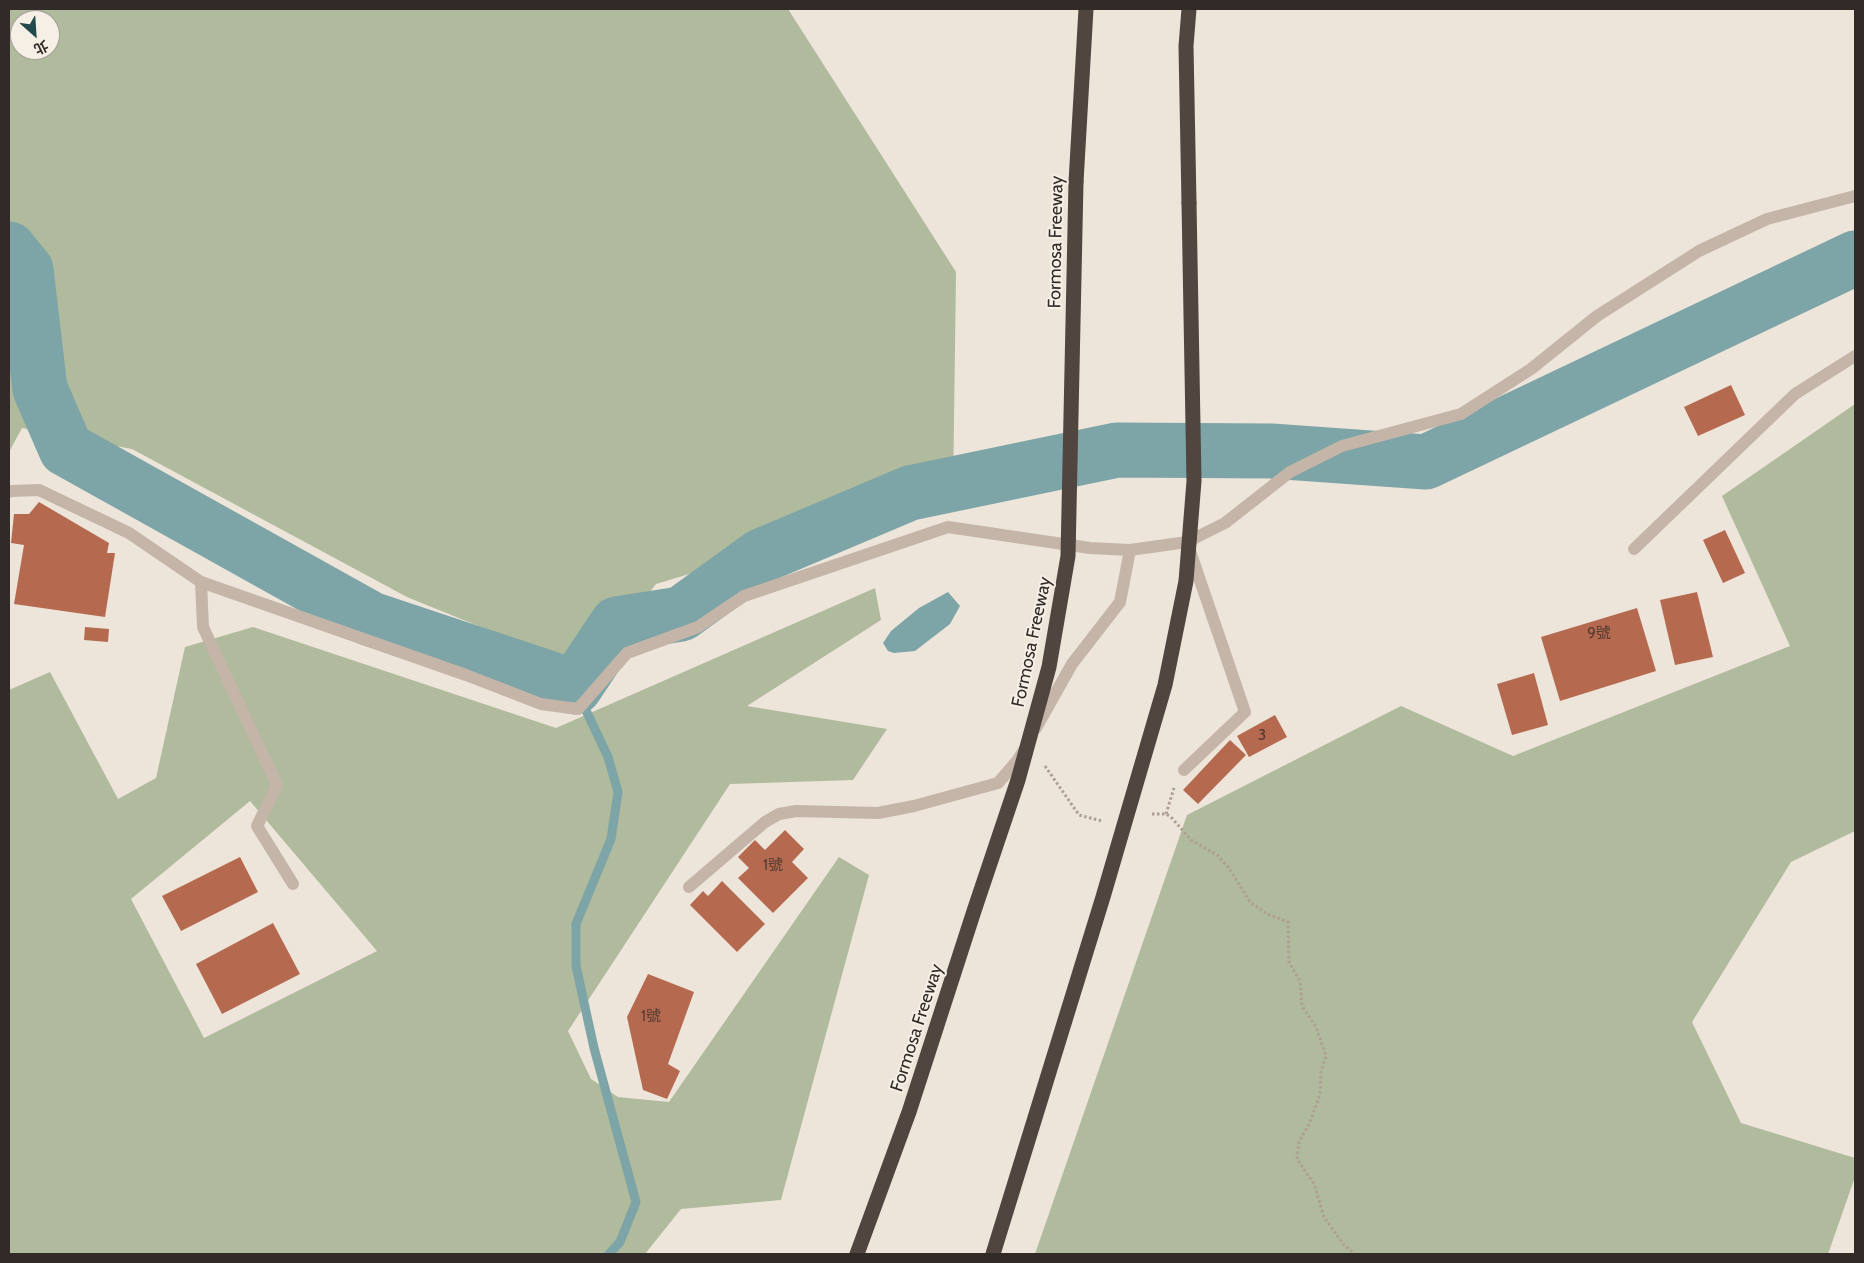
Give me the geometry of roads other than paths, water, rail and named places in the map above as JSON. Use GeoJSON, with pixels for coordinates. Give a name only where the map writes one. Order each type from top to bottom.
{"type":"FeatureCollection","features":[{"type":"Feature","properties":{"kind":"highway","name":"Formosa Freeway"},"geometry":{"type":"LineString","coordinates":[[857,1254],[909,1112],[1018,780],[1049,668],[1068,556],[1076,182],[1086,9]]}},
{"type":"Feature","properties":{"kind":"highway"},"geometry":{"type":"LineString","coordinates":[[993,1254],[1103,897],[1159,703],[1186,580],[1194,481],[1186,46],[1189,9]]}},
{"type":"Feature","properties":{"kind":"lane"},"geometry":{"type":"LineString","coordinates":[[9,492],[39,490],[130,533],[201,582],[466,674],[541,704],[578,709],[627,653],[698,627],[744,596],[948,527],[1090,548],[1130,550],[1187,542],[1225,523],[1290,472],[1342,446],[1461,414],[1531,369],[1597,316],[1699,251],[1767,219],[1855,196]]}},
{"type":"Feature","properties":{"kind":"lane"},"geometry":{"type":"LineString","coordinates":[[1634,549],[1795,394],[1855,356]]}},
{"type":"Feature","properties":{"kind":"lane"},"geometry":{"type":"LineString","coordinates":[[1184,770],[1245,712],[1187,542]]}},
{"type":"Feature","properties":{"kind":"lane"},"geometry":{"type":"LineString","coordinates":[[689,887],[765,822],[779,814],[796,811],[878,813],[914,806],[998,783],[1018,761],[1072,664],[1120,602],[1130,550]]}},
{"type":"Feature","properties":{"kind":"lane"},"geometry":{"type":"LineString","coordinates":[[201,582],[204,627],[277,785],[257,826],[293,884]]}},
{"type":"Feature","properties":{"kind":"water"},"geometry":{"type":"Polygon","coordinates":[[[948,592],[960,606],[950,624],[915,651],[894,653],[888,651],[883,643],[891,631],[919,608],[948,592]]]}},
{"type":"Feature","properties":{"kind":"waterway"},"geometry":{"type":"LineString","coordinates":[[9,249],[26,270],[40,389],[66,449],[371,619],[575,687],[617,624],[681,614],[761,556],[910,493],[1117,450],[1271,451],[1426,462],[1855,258]]}},
{"type":"Feature","properties":{"kind":"waterway"},"geometry":{"type":"LineString","coordinates":[[575,687],[608,757],[618,792],[611,839],[576,924],[576,966],[594,1048],[636,1202],[620,1242],[609,1254]]}}]}
